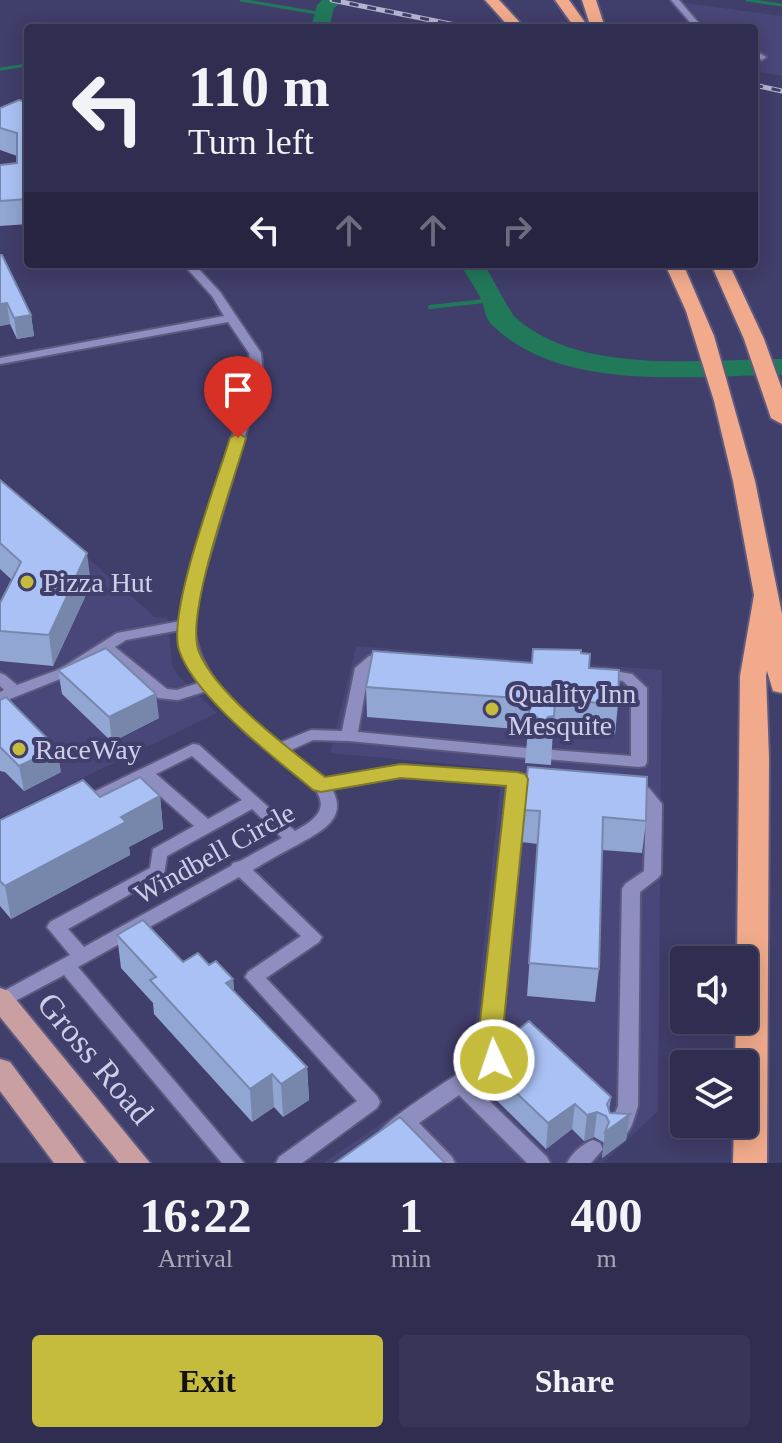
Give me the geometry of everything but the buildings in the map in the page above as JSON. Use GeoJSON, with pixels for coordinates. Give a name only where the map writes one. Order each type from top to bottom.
{"type":"FeatureCollection","features":[{"type":"Feature","properties":{"kind":"highway"},"geometry":{"type":"LineString","coordinates":[[492,0],[514,24]]}},
{"type":"Feature","properties":{"kind":"highway"},"geometry":{"type":"LineString","coordinates":[[589,0],[591,24]]}},
{"type":"Feature","properties":{"kind":"highway"},"geometry":{"type":"LineString","coordinates":[[566,5],[590,24]]}},
{"type":"Feature","properties":{"kind":"highway"},"geometry":{"type":"LineString","coordinates":[[518,7],[529,24]]}},
{"type":"Feature","properties":{"kind":"highway"},"geometry":{"type":"LineString","coordinates":[[676,268],[705,340],[725,402],[754,522],[782,685]]}},
{"type":"Feature","properties":{"kind":"highway"},"geometry":{"type":"LineString","coordinates":[[722,268],[754,339],[779,410]]}},
{"type":"Feature","properties":{"kind":"highway"},"geometry":{"type":"LineString","coordinates":[[750,1163],[755,758],[753,676],[766,596]]}},
{"type":"Feature","properties":{"kind":"main road","name":"Gross Road"},"geometry":{"type":"LineString","coordinates":[[1,1002],[136,1163]]}},
{"type":"Feature","properties":{"kind":"main road"},"geometry":{"type":"LineString","coordinates":[[0,1070],[71,1163]]}},
{"type":"Feature","properties":{"kind":"street"},"geometry":{"type":"LineString","coordinates":[[675,0],[696,24]]}},
{"type":"Feature","properties":{"kind":"street","name":"Windbell Circle"},"geometry":{"type":"LineString","coordinates":[[1,1002],[294,839],[327,817],[330,800],[321,785],[278,750],[209,685],[188,650],[186,624],[189,602],[257,375],[255,353],[216,294],[192,268]]}},
{"type":"Feature","properties":{"kind":"street"},"geometry":{"type":"LineString","coordinates":[[0,361],[231,318]]}},
{"type":"Feature","properties":{"kind":"street"},"geometry":{"type":"LineString","coordinates":[[0,678],[7,695],[65,672],[122,636],[186,624]]}},
{"type":"Feature","properties":{"kind":"street"},"geometry":{"type":"LineString","coordinates":[[105,646],[163,694],[178,695],[209,685]]}},
{"type":"Feature","properties":{"kind":"street"},"geometry":{"type":"LineString","coordinates":[[349,736],[362,668],[374,659],[397,657]]}},
{"type":"Feature","properties":{"kind":"street"},"geometry":{"type":"LineString","coordinates":[[552,755],[639,762],[639,688],[627,677],[587,673]]}},
{"type":"Feature","properties":{"kind":"street"},"geometry":{"type":"LineString","coordinates":[[278,750],[311,735],[526,753]]}},
{"type":"Feature","properties":{"kind":"street"},"geometry":{"type":"LineString","coordinates":[[66,813],[193,749],[294,839]]}},
{"type":"Feature","properties":{"kind":"street"},"geometry":{"type":"LineString","coordinates":[[321,785],[401,771],[525,780],[490,1040],[494,1060],[368,1146]]}},
{"type":"Feature","properties":{"kind":"street"},"geometry":{"type":"LineString","coordinates":[[145,773],[206,827]]}},
{"type":"Feature","properties":{"kind":"street"},"geometry":{"type":"LineString","coordinates":[[611,789],[643,792],[654,804],[652,874],[631,889],[628,1106],[617,1131]]}},
{"type":"Feature","properties":{"kind":"street"},"geometry":{"type":"LineString","coordinates":[[234,1163],[74,961],[56,927],[158,871],[159,853],[254,801]]}},
{"type":"Feature","properties":{"kind":"street"},"geometry":{"type":"LineString","coordinates":[[239,867],[313,937],[254,977],[370,1102],[286,1163]]}},
{"type":"Feature","properties":{"kind":"street"},"geometry":{"type":"LineString","coordinates":[[460,1084],[540,1163]]}},
{"type":"Feature","properties":{"kind":"street"},"geometry":{"type":"LineString","coordinates":[[405,1121],[445,1163]]}},
{"type":"Feature","properties":{"kind":"shaded area"},"geometry":{"type":"Polygon","coordinates":[[[685,3],[782,16],[782,76],[759,72],[758,24],[703,24],[685,3]]]}},
{"type":"Feature","properties":{"kind":"shaded area"},"geometry":{"type":"Polygon","coordinates":[[[0,481],[155,617],[168,618],[172,665],[178,675],[217,713],[0,818],[0,481]]]}},
{"type":"Feature","properties":{"kind":"shaded area"},"geometry":{"type":"Polygon","coordinates":[[[356,646],[662,670],[658,1111],[603,1163],[323,1163],[472,1062],[502,769],[330,753],[356,646]]]}},
{"type":"Feature","properties":{"kind":"waterway"},"geometry":{"type":"LineString","coordinates":[[241,0],[323,14]]}},
{"type":"Feature","properties":{"kind":"waterway"},"geometry":{"type":"LineString","coordinates":[[321,24],[326,5],[336,0]]}},
{"type":"Feature","properties":{"kind":"waterway"},"geometry":{"type":"LineString","coordinates":[[747,0],[782,5]]}},
{"type":"Feature","properties":{"kind":"waterway"},"geometry":{"type":"LineString","coordinates":[[0,69],[24,66]]}},
{"type":"Feature","properties":{"kind":"waterway"},"geometry":{"type":"LineString","coordinates":[[474,268],[494,300],[500,318],[527,338],[562,356],[610,367],[782,367]]}},
{"type":"Feature","properties":{"kind":"waterway"},"geometry":{"type":"LineString","coordinates":[[430,307],[494,300]]}},
{"type":"Feature","properties":{"kind":"railway"},"geometry":{"type":"LineString","coordinates":[[332,0],[450,24]]}},
{"type":"Feature","properties":{"kind":"railway"},"geometry":{"type":"LineString","coordinates":[[758,86],[782,91]]}},
{"type":"Feature","properties":{"kind":"place","name":"Pizza Hut"},"geometry":{"type":"Point","coordinates":[27,582]}},
{"type":"Feature","properties":{"kind":"place","name":"Quality Inn Mesquite"},"geometry":{"type":"Point","coordinates":[492,709]}},
{"type":"Feature","properties":{"kind":"place","name":"RaceWay"},"geometry":{"type":"Point","coordinates":[19,749]}},
{"type":"Feature","properties":{"kind":"route"},"geometry":{"type":"LineString","coordinates":[[238,438],[186,612],[188,650],[209,685],[278,750],[321,785],[364,775],[401,771],[517,779],[490,1040],[494,1060]]}}]}
